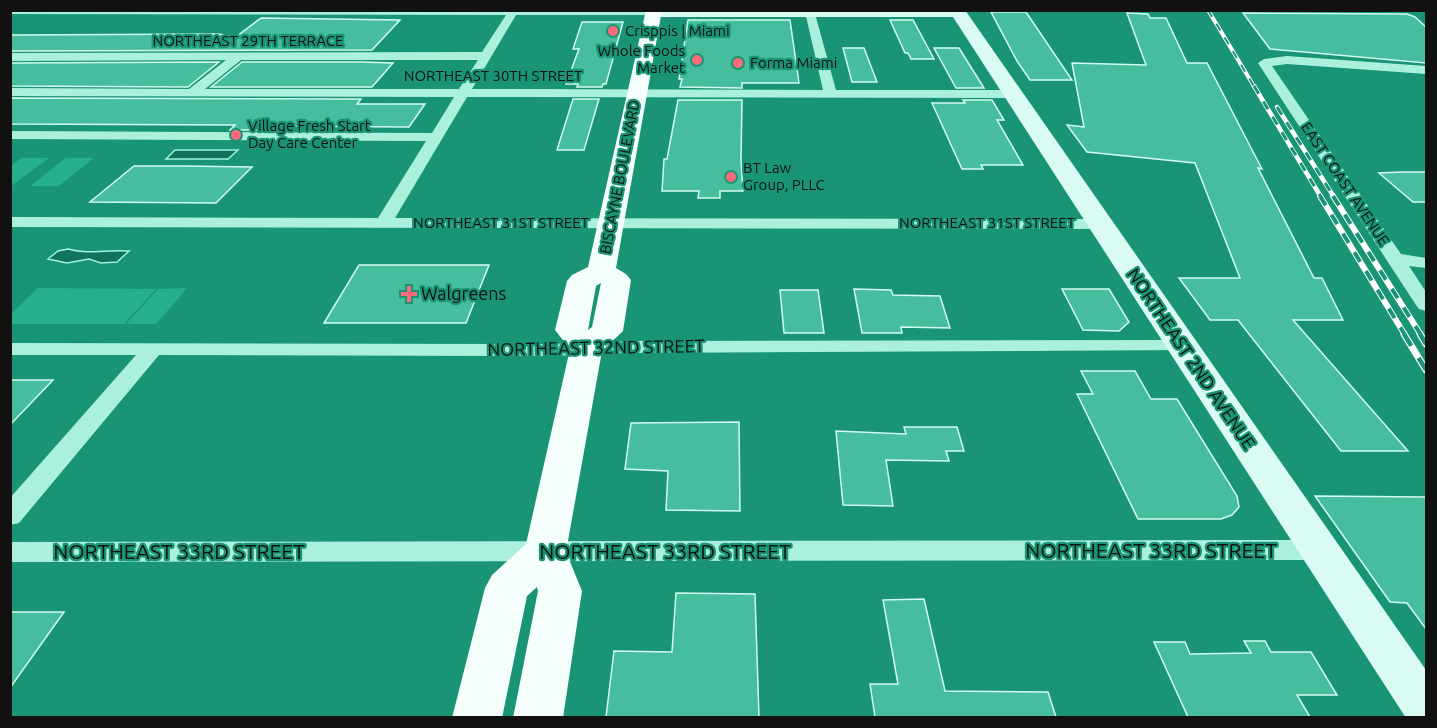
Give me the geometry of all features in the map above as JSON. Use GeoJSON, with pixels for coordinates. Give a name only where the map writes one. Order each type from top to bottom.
{"type":"FeatureCollection","features":[{"type":"Feature","properties":{"kind":"main road"},"geometry":{"type":"LineString","coordinates":[[653,11],[957,11]]}},
{"type":"Feature","properties":{"kind":"main road","name":"BISCAYNE BOULEVARD"},"geometry":{"type":"LineString","coordinates":[[586,348],[607,331],[616,280],[601,273],[653,11]]}},
{"type":"Feature","properties":{"kind":"main road","name":"NORTHEAST 2ND AVENUE"},"geometry":{"type":"LineString","coordinates":[[957,11],[1426,708]]}},
{"type":"Feature","properties":{"kind":"main road"},"geometry":{"type":"LineString","coordinates":[[538,717],[560,591],[545,552],[586,348]]}},
{"type":"Feature","properties":{"kind":"main road"},"geometry":{"type":"LineString","coordinates":[[477,717],[507,588],[545,552]]}},
{"type":"Feature","properties":{"kind":"street"},"geometry":{"type":"LineString","coordinates":[[10,11],[653,11]]}},
{"type":"Feature","properties":{"kind":"street"},"geometry":{"type":"LineString","coordinates":[[383,223],[513,12]]}},
{"type":"Feature","properties":{"kind":"street"},"geometry":{"type":"LineString","coordinates":[[810,12],[830,93]]}},
{"type":"Feature","properties":{"kind":"street"},"geometry":{"type":"LineString","coordinates":[[193,92],[239,56]]}},
{"type":"Feature","properties":{"kind":"street","name":"NORTHEAST 29TH TERRACE"},"geometry":{"type":"LineString","coordinates":[[10,57],[485,56]]}},
{"type":"Feature","properties":{"kind":"street","name":"EAST COAST AVENUE"},"geometry":{"type":"LineString","coordinates":[[1426,70],[1287,60],[1264,63],[1426,305]]}},
{"type":"Feature","properties":{"kind":"street","name":"NORTHEAST 30TH STREET"},"geometry":{"type":"LineString","coordinates":[[10,92],[1012,94]]}},
{"type":"Feature","properties":{"kind":"street"},"geometry":{"type":"LineString","coordinates":[[10,135],[435,137]]}},
{"type":"Feature","properties":{"kind":"street","name":"NORTHEAST 31ST STREET"},"geometry":{"type":"LineString","coordinates":[[10,222],[1100,224]]}},
{"type":"Feature","properties":{"kind":"street"},"geometry":{"type":"LineString","coordinates":[[1396,259],[1426,263]]}},
{"type":"Feature","properties":{"kind":"street","name":"NORTHEAST 32ND STREET"},"geometry":{"type":"LineString","coordinates":[[10,349],[1181,346]]}},
{"type":"Feature","properties":{"kind":"street"},"geometry":{"type":"LineString","coordinates":[[10,516],[153,349]]}},
{"type":"Feature","properties":{"kind":"street","name":"NORTHEAST 33RD STREET"},"geometry":{"type":"LineString","coordinates":[[10,552],[1320,550]]}},
{"type":"Feature","properties":{"kind":"shaded area"},"geometry":{"type":"Polygon","coordinates":[[[175,150],[238,150],[228,159],[166,159],[175,150]]]}},
{"type":"Feature","properties":{"kind":"shaded area"},"geometry":{"type":"Polygon","coordinates":[[[21,158],[49,158],[11,186],[11,166],[21,158]]]}},
{"type":"Feature","properties":{"kind":"shaded area"},"geometry":{"type":"Polygon","coordinates":[[[66,158],[94,158],[59,186],[30,186],[66,158]]]}},
{"type":"Feature","properties":{"kind":"shaded area"},"geometry":{"type":"Polygon","coordinates":[[[68,249],[83,252],[129,251],[117,262],[101,263],[89,259],[67,263],[48,259],[58,251],[68,249]]]}},
{"type":"Feature","properties":{"kind":"shaded area"},"geometry":{"type":"Polygon","coordinates":[[[38,288],[156,289],[124,324],[11,324],[11,314],[38,288]]]}},
{"type":"Feature","properties":{"kind":"shaded area"},"geometry":{"type":"Polygon","coordinates":[[[187,288],[156,324],[126,324],[158,289],[187,288]]]}},
{"type":"Feature","properties":{"kind":"building"},"geometry":{"type":"Polygon","coordinates":[[[991,12],[1026,12],[1072,80],[1030,80],[1017,61],[991,12]]]}},
{"type":"Feature","properties":{"kind":"building"},"geometry":{"type":"Polygon","coordinates":[[[1127,13],[1148,14],[1150,18],[1166,18],[1187,63],[1207,63],[1262,169],[1258,168],[1314,278],[1322,278],[1343,320],[1293,320],[1408,451],[1341,451],[1238,320],[1210,320],[1179,278],[1240,278],[1195,163],[1087,152],[1067,125],[1084,127],[1072,63],[1146,65],[1127,13]]]}},
{"type":"Feature","properties":{"kind":"building"},"geometry":{"type":"Polygon","coordinates":[[[1243,13],[1407,14],[1415,17],[1426,27],[1426,63],[1270,49],[1243,13]]]}},
{"type":"Feature","properties":{"kind":"building"},"geometry":{"type":"Polygon","coordinates":[[[261,18],[400,20],[372,50],[10,51],[10,35],[217,34],[237,36],[261,18]]]}},
{"type":"Feature","properties":{"kind":"building","name":"Forma Miami"},"geometry":{"type":"Polygon","coordinates":[[[688,20],[790,20],[799,83],[742,83],[742,88],[680,87],[682,79],[679,79],[688,20]]]}},
{"type":"Feature","properties":{"kind":"building"},"geometry":{"type":"Polygon","coordinates":[[[890,20],[913,20],[934,59],[911,59],[908,53],[905,53],[890,20]]]}},
{"type":"Feature","properties":{"kind":"building"},"geometry":{"type":"Polygon","coordinates":[[[582,22],[623,22],[606,84],[602,87],[577,87],[578,84],[566,84],[579,49],[573,49],[582,22]]]}},
{"type":"Feature","properties":{"kind":"building"},"geometry":{"type":"Polygon","coordinates":[[[843,48],[864,48],[877,82],[852,82],[843,48]]]}},
{"type":"Feature","properties":{"kind":"building"},"geometry":{"type":"Polygon","coordinates":[[[934,48],[959,48],[984,88],[956,88],[934,48]]]}},
{"type":"Feature","properties":{"kind":"building"},"geometry":{"type":"Polygon","coordinates":[[[219,62],[188,87],[10,86],[10,63],[219,62]]]}},
{"type":"Feature","properties":{"kind":"building"},"geometry":{"type":"Polygon","coordinates":[[[242,62],[393,63],[372,87],[211,87],[242,62]]]}},
{"type":"Feature","properties":{"kind":"building"},"geometry":{"type":"Polygon","coordinates":[[[10,98],[361,99],[357,104],[425,104],[409,127],[264,126],[260,130],[230,130],[235,125],[10,124],[10,98]]]}},
{"type":"Feature","properties":{"kind":"building"},"geometry":{"type":"Polygon","coordinates":[[[573,99],[599,99],[584,150],[557,150],[573,99]]]}},
{"type":"Feature","properties":{"kind":"building"},"geometry":{"type":"Polygon","coordinates":[[[678,100],[742,100],[743,191],[720,191],[720,198],[698,198],[699,191],[662,191],[664,159],[667,159],[678,100]]]}},
{"type":"Feature","properties":{"kind":"building"},"geometry":{"type":"Polygon","coordinates":[[[963,100],[992,100],[1004,120],[997,120],[1023,165],[981,165],[983,169],[962,169],[932,103],[965,103],[963,100]]]}},
{"type":"Feature","properties":{"kind":"building"},"geometry":{"type":"Polygon","coordinates":[[[134,166],[252,167],[216,203],[90,202],[134,166]]]}},
{"type":"Feature","properties":{"kind":"building"},"geometry":{"type":"Polygon","coordinates":[[[1426,172],[1426,202],[1413,202],[1379,173],[1426,172]]]}},
{"type":"Feature","properties":{"kind":"building","name":"Walgreens"},"geometry":{"type":"Polygon","coordinates":[[[359,265],[489,265],[466,323],[324,323],[359,265]]]}},
{"type":"Feature","properties":{"kind":"building"},"geometry":{"type":"Polygon","coordinates":[[[854,289],[891,290],[893,295],[940,296],[950,328],[901,327],[902,333],[862,333],[854,289]]]}},
{"type":"Feature","properties":{"kind":"building"},"geometry":{"type":"Polygon","coordinates":[[[1062,289],[1109,289],[1129,322],[1119,331],[1083,330],[1062,289]]]}},
{"type":"Feature","properties":{"kind":"building"},"geometry":{"type":"Polygon","coordinates":[[[780,290],[818,290],[824,333],[784,333],[780,290]]]}},
{"type":"Feature","properties":{"kind":"building"},"geometry":{"type":"Polygon","coordinates":[[[1081,371],[1135,371],[1151,399],[1177,399],[1237,496],[1239,507],[1232,515],[1221,519],[1138,519],[1077,394],[1093,394],[1081,371]]]}},
{"type":"Feature","properties":{"kind":"building"},"geometry":{"type":"Polygon","coordinates":[[[10,380],[53,380],[10,425],[10,380]]]}},
{"type":"Feature","properties":{"kind":"building"},"geometry":{"type":"Polygon","coordinates":[[[739,422],[740,511],[666,510],[668,471],[625,469],[631,423],[739,422]]]}},
{"type":"Feature","properties":{"kind":"building"},"geometry":{"type":"Polygon","coordinates":[[[904,427],[957,427],[964,451],[946,451],[949,461],[886,460],[893,506],[843,505],[836,431],[906,434],[904,427]]]}},
{"type":"Feature","properties":{"kind":"building"},"geometry":{"type":"Polygon","coordinates":[[[1315,496],[1426,497],[1426,629],[1407,603],[1390,602],[1315,496]]]}},
{"type":"Feature","properties":{"kind":"building"},"geometry":{"type":"Polygon","coordinates":[[[676,593],[755,594],[759,717],[606,717],[614,651],[672,652],[676,593]]]}},
{"type":"Feature","properties":{"kind":"building"},"geometry":{"type":"Polygon","coordinates":[[[924,599],[945,691],[1048,692],[1056,717],[875,717],[870,684],[898,684],[883,600],[924,599]]]}},
{"type":"Feature","properties":{"kind":"building"},"geometry":{"type":"Polygon","coordinates":[[[10,612],[64,612],[10,688],[10,612]]]}},
{"type":"Feature","properties":{"kind":"building"},"geometry":{"type":"Polygon","coordinates":[[[1244,641],[1265,641],[1271,652],[1311,652],[1337,695],[1297,695],[1310,717],[1188,717],[1154,642],[1185,642],[1190,654],[1251,653],[1244,641]]]}},
{"type":"Feature","properties":{"kind":"railway"},"geometry":{"type":"LineString","coordinates":[[1208,10],[1255,88]]}},
{"type":"Feature","properties":{"kind":"railway"},"geometry":{"type":"LineString","coordinates":[[1254,86],[1321,197]]}},
{"type":"Feature","properties":{"kind":"railway"},"geometry":{"type":"LineString","coordinates":[[1277,107],[1334,197]]}},
{"type":"Feature","properties":{"kind":"railway"},"geometry":{"type":"LineString","coordinates":[[1320,196],[1405,335]]}},
{"type":"Feature","properties":{"kind":"railway"},"geometry":{"type":"LineString","coordinates":[[1333,196],[1421,335]]}},
{"type":"Feature","properties":{"kind":"railway"},"geometry":{"type":"LineString","coordinates":[[1404,334],[1426,370]]}},
{"type":"Feature","properties":{"kind":"railway"},"geometry":{"type":"LineString","coordinates":[[1420,334],[1426,344]]}},
{"type":"Feature","properties":{"kind":"place","name":"Crisppis | Miami"},"geometry":{"type":"Point","coordinates":[613,31]}},
{"type":"Feature","properties":{"kind":"place","name":"Whole Foods Market"},"geometry":{"type":"Point","coordinates":[697,60]}},
{"type":"Feature","properties":{"kind":"place","name":"Forma Miami"},"geometry":{"type":"Point","coordinates":[738,63]}},
{"type":"Feature","properties":{"kind":"place","name":"Village Fresh Start Day Care Center"},"geometry":{"type":"Point","coordinates":[236,135]}},
{"type":"Feature","properties":{"kind":"place","name":"BT Law Group, PLLC"},"geometry":{"type":"Point","coordinates":[731,177]}},
{"type":"Feature","properties":{"kind":"place","name":"Walgreens"},"geometry":{"type":"Point","coordinates":[409,294]}}]}
